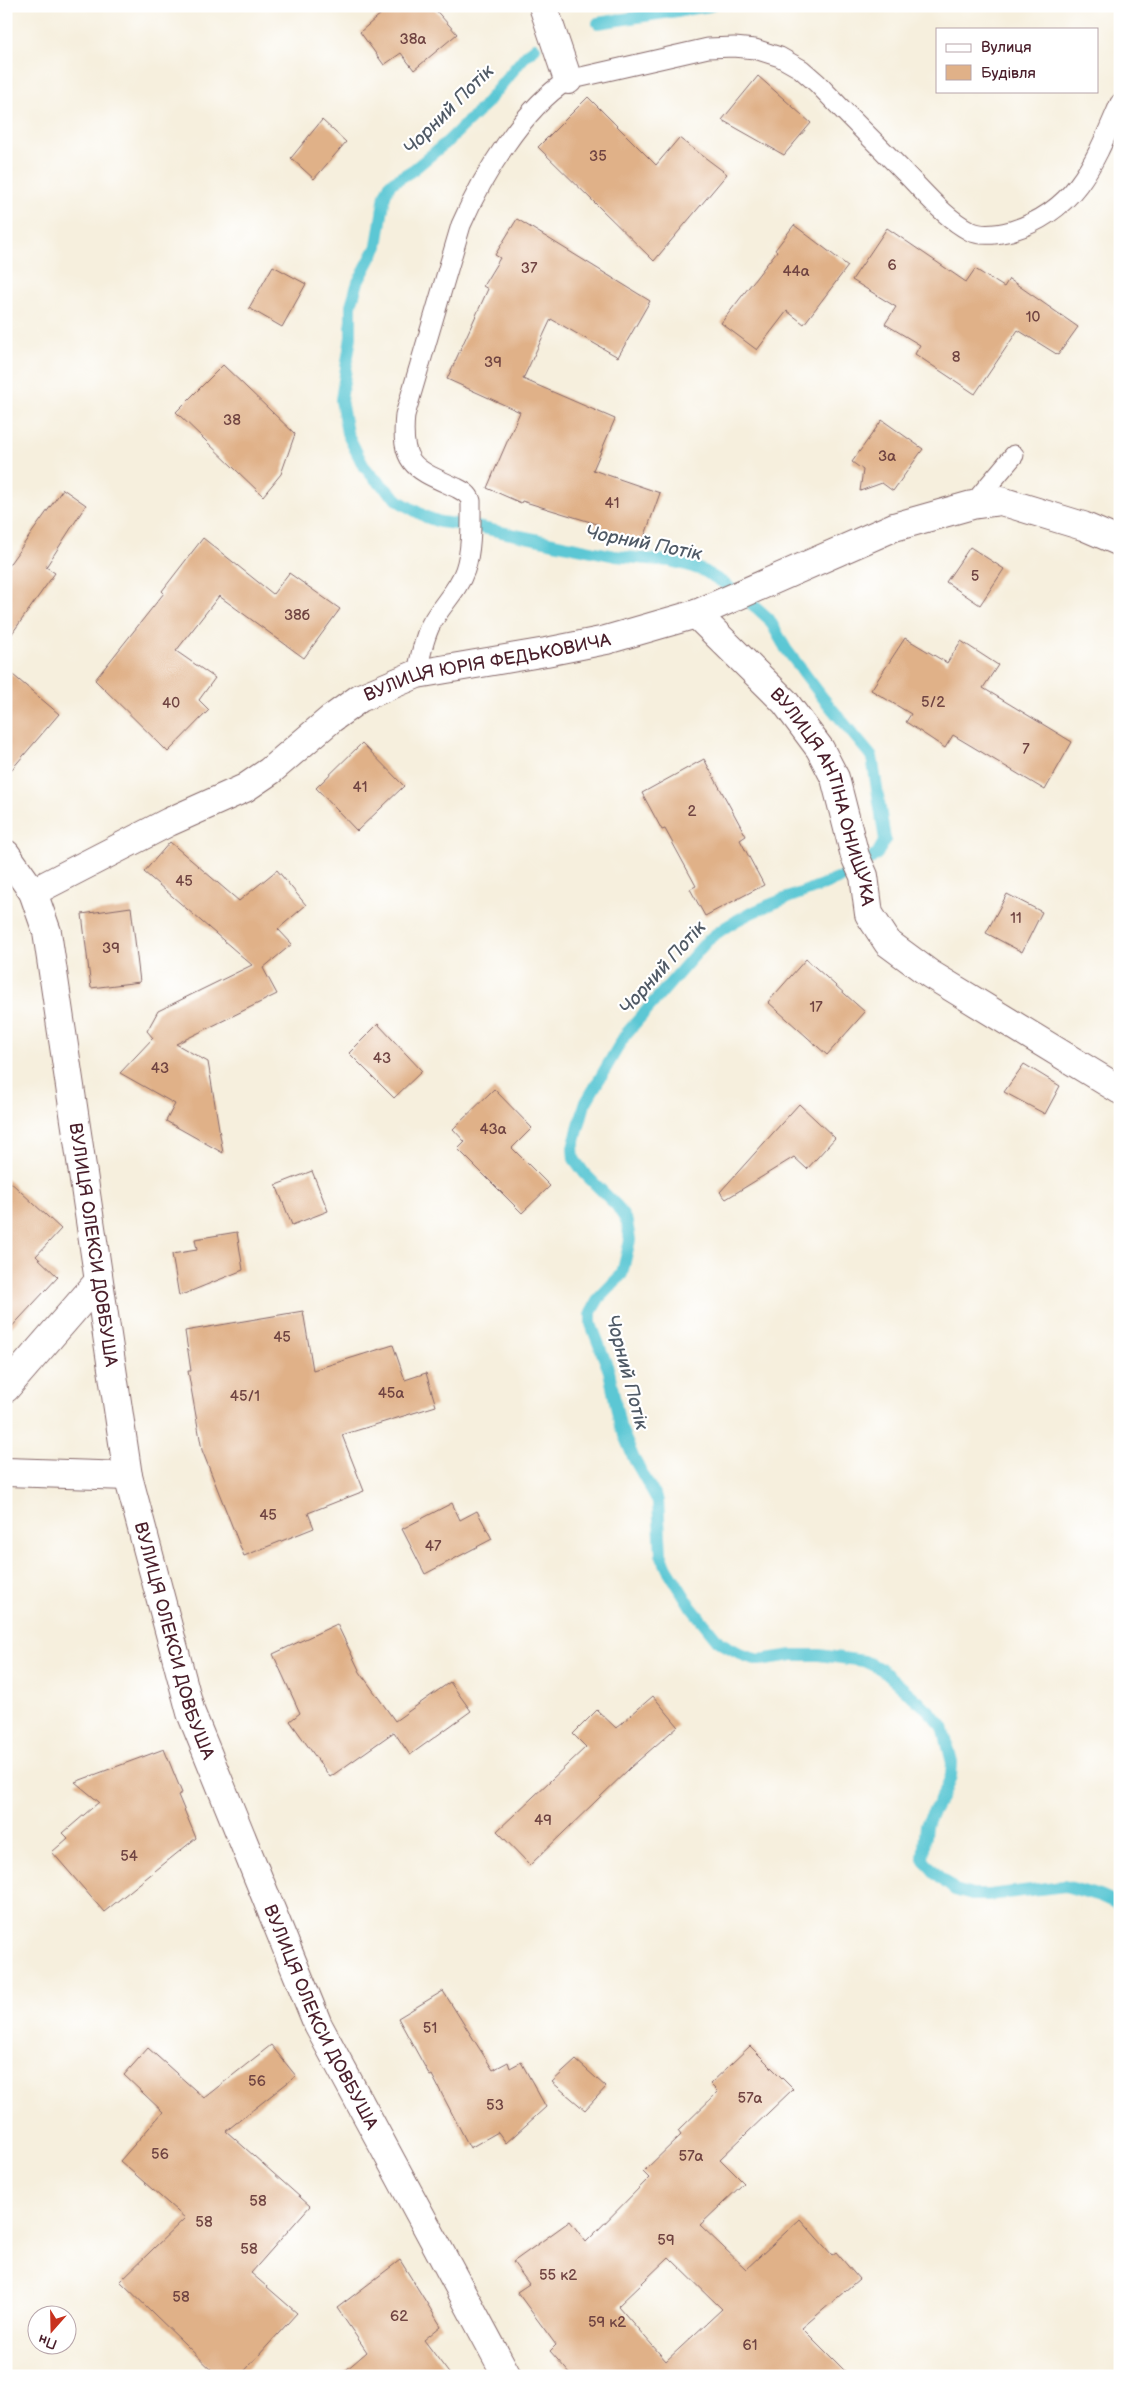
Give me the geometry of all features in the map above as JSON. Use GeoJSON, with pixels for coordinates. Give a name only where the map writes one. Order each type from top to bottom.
{"type":"FeatureCollection","features":[{"type":"Feature","properties":{"kind":"street"},"geometry":{"type":"LineString","coordinates":[[543,9],[564,70]]}},
{"type":"Feature","properties":{"kind":"street","name":"ВУЛИЦЯ ЮРІЯ ФЕДЬКОВИЧА"},"geometry":{"type":"LineString","coordinates":[[33,892],[169,822],[246,788],[270,771],[331,719],[360,698],[416,674],[493,662],[598,642],[696,614],[894,526],[972,505],[1001,501],[1083,526],[1120,542]]}},
{"type":"Feature","properties":{"kind":"street","name":"ВУЛИЦЯ АНТІНА ОНИЩУКА"},"geometry":{"type":"LineString","coordinates":[[696,614],[762,677],[811,735],[834,778],[860,866],[870,914],[888,943],[899,953],[1120,1090]]}},
{"type":"Feature","properties":{"kind":"street","name":"ВУЛИЦЯ ОЛЕКСИ ДОВБУША"},"geometry":{"type":"LineString","coordinates":[[6,854],[33,892],[47,932],[128,1476],[192,1713],[318,2025],[507,2376]]}},
{"type":"Feature","properties":{"kind":"street"},"geometry":{"type":"LineString","coordinates":[[6,1388],[98,1282]]}},
{"type":"Feature","properties":{"kind":"street"},"geometry":{"type":"LineString","coordinates":[[6,1472],[128,1476]]}},
{"type":"Feature","properties":{"kind":"lane"},"geometry":{"type":"LineString","coordinates":[[416,674],[422,646],[431,624],[458,584],[465,570],[469,546],[471,504],[469,496],[462,491],[415,468],[407,454],[403,434],[405,415],[461,225],[470,205],[501,152],[534,109],[553,89],[564,70],[708,48],[755,49],[780,57],[800,69],[817,83],[937,206],[972,232],[984,234],[1004,233],[1023,227],[1042,219],[1058,208],[1089,170],[1120,103]]}},
{"type":"Feature","properties":{"kind":"lane"},"geometry":{"type":"LineString","coordinates":[[972,505],[1014,455]]}},
{"type":"Feature","properties":{"kind":"building"},"geometry":{"type":"Polygon","coordinates":[[[390,6],[432,6],[457,34],[414,70],[401,53],[384,65],[360,32],[390,6]]]}},
{"type":"Feature","properties":{"kind":"building"},"geometry":{"type":"Polygon","coordinates":[[[758,76],[811,123],[784,155],[722,120],[758,76]]]}},
{"type":"Feature","properties":{"kind":"building"},"geometry":{"type":"Polygon","coordinates":[[[588,97],[656,165],[679,138],[727,174],[654,261],[538,147],[588,97]]]}},
{"type":"Feature","properties":{"kind":"building"},"geometry":{"type":"Polygon","coordinates":[[[322,120],[346,142],[314,179],[291,158],[322,120]]]}},
{"type":"Feature","properties":{"kind":"building"},"geometry":{"type":"Polygon","coordinates":[[[517,219],[650,301],[618,357],[551,319],[523,379],[615,419],[593,470],[660,493],[643,541],[593,534],[597,524],[522,501],[521,503],[487,488],[520,412],[447,379],[488,289],[483,286],[500,258],[495,255],[517,219]]]}},
{"type":"Feature","properties":{"kind":"building"},"geometry":{"type":"Polygon","coordinates":[[[794,225],[848,266],[804,324],[787,311],[757,350],[721,323],[777,251],[775,250],[794,225]]]}},
{"type":"Feature","properties":{"kind":"building"},"geometry":{"type":"Polygon","coordinates":[[[887,228],[966,282],[975,269],[1004,287],[1009,279],[1078,327],[1058,355],[1018,330],[975,394],[915,354],[920,345],[885,324],[896,307],[852,280],[887,228]]]}},
{"type":"Feature","properties":{"kind":"building"},"geometry":{"type":"Polygon","coordinates":[[[273,266],[306,284],[282,327],[249,308],[273,266]]]}},
{"type":"Feature","properties":{"kind":"building"},"geometry":{"type":"Polygon","coordinates":[[[223,365],[295,434],[281,474],[263,496],[176,412],[223,365]]]}},
{"type":"Feature","properties":{"kind":"building"},"geometry":{"type":"Polygon","coordinates":[[[882,420],[923,449],[893,491],[882,483],[860,491],[863,470],[852,462],[882,420]]]}},
{"type":"Feature","properties":{"kind":"building"},"geometry":{"type":"Polygon","coordinates":[[[63,489],[86,505],[46,567],[55,573],[6,642],[6,569],[63,489]]]}},
{"type":"Feature","properties":{"kind":"building"},"geometry":{"type":"Polygon","coordinates":[[[203,538],[273,594],[289,573],[340,609],[304,658],[219,596],[176,651],[215,678],[199,700],[209,710],[168,752],[95,680],[164,593],[162,591],[203,538]]]}},
{"type":"Feature","properties":{"kind":"building"},"geometry":{"type":"Polygon","coordinates":[[[970,547],[1004,569],[980,605],[946,582],[970,547]]]}},
{"type":"Feature","properties":{"kind":"building"},"geometry":{"type":"Polygon","coordinates":[[[905,638],[947,663],[961,641],[998,665],[983,688],[1072,742],[1045,790],[953,735],[945,748],[906,722],[911,714],[871,690],[905,638]]]}},
{"type":"Feature","properties":{"kind":"building"},"geometry":{"type":"Polygon","coordinates":[[[6,669],[59,714],[6,776],[6,669]]]}},
{"type":"Feature","properties":{"kind":"building"},"geometry":{"type":"Polygon","coordinates":[[[362,743],[404,786],[357,831],[316,788],[362,743]]]}},
{"type":"Feature","properties":{"kind":"building"},"geometry":{"type":"Polygon","coordinates":[[[704,759],[746,836],[740,840],[764,885],[705,916],[690,889],[696,886],[665,829],[662,830],[642,793],[704,759]]]}},
{"type":"Feature","properties":{"kind":"building"},"geometry":{"type":"Polygon","coordinates":[[[170,842],[239,901],[277,870],[306,905],[278,929],[292,944],[263,968],[277,994],[176,1044],[208,1062],[223,1153],[166,1121],[175,1104],[120,1073],[153,1038],[147,1031],[158,1011],[252,965],[144,872],[170,842]]]}},
{"type":"Feature","properties":{"kind":"building"},"geometry":{"type":"Polygon","coordinates":[[[1007,894],[1042,912],[1022,952],[986,933],[1007,894]]]}},
{"type":"Feature","properties":{"kind":"building"},"geometry":{"type":"Polygon","coordinates":[[[131,907],[140,982],[91,988],[82,914],[131,907]]]}},
{"type":"Feature","properties":{"kind":"building"},"geometry":{"type":"Polygon","coordinates":[[[806,959],[865,1012],[827,1055],[768,1002],[806,959]]]}},
{"type":"Feature","properties":{"kind":"building"},"geometry":{"type":"Polygon","coordinates":[[[378,1024],[422,1071],[394,1098],[349,1053],[378,1024]]]}},
{"type":"Feature","properties":{"kind":"building"},"geometry":{"type":"Polygon","coordinates":[[[1024,1064],[1060,1086],[1045,1114],[1004,1092],[1024,1064]]]}},
{"type":"Feature","properties":{"kind":"building"},"geometry":{"type":"Polygon","coordinates":[[[494,1089],[532,1128],[512,1148],[550,1186],[522,1213],[458,1149],[465,1142],[453,1129],[494,1089]]]}},
{"type":"Feature","properties":{"kind":"building"},"geometry":{"type":"Polygon","coordinates":[[[799,1104],[835,1138],[807,1169],[794,1157],[726,1199],[720,1192],[799,1104]]]}},
{"type":"Feature","properties":{"kind":"building"},"geometry":{"type":"Polygon","coordinates":[[[312,1171],[328,1211],[292,1225],[276,1185],[312,1171]]]}},
{"type":"Feature","properties":{"kind":"building"},"geometry":{"type":"Polygon","coordinates":[[[6,1178],[61,1229],[36,1256],[58,1277],[6,1333],[6,1178]]]}},
{"type":"Feature","properties":{"kind":"building"},"geometry":{"type":"Polygon","coordinates":[[[237,1232],[243,1270],[179,1296],[172,1254],[197,1250],[195,1239],[237,1232]]]}},
{"type":"Feature","properties":{"kind":"building"},"geometry":{"type":"Polygon","coordinates":[[[303,1311],[313,1370],[393,1345],[405,1380],[426,1373],[436,1406],[342,1435],[364,1491],[308,1513],[314,1528],[244,1556],[202,1450],[188,1371],[191,1371],[185,1331],[303,1311]]]}},
{"type":"Feature","properties":{"kind":"building"},"geometry":{"type":"Polygon","coordinates":[[[452,1503],[460,1520],[477,1511],[492,1539],[425,1574],[402,1529],[452,1503]]]}},
{"type":"Feature","properties":{"kind":"building"},"geometry":{"type":"Polygon","coordinates":[[[337,1624],[360,1672],[395,1721],[450,1682],[471,1711],[410,1755],[394,1732],[330,1777],[290,1721],[300,1713],[273,1654],[337,1624]]]}},
{"type":"Feature","properties":{"kind":"building"},"geometry":{"type":"Polygon","coordinates":[[[653,1696],[678,1726],[631,1767],[530,1865],[497,1831],[586,1747],[573,1734],[597,1710],[616,1728],[653,1696]]]}},
{"type":"Feature","properties":{"kind":"building"},"geometry":{"type":"Polygon","coordinates":[[[164,1749],[182,1793],[178,1795],[196,1838],[104,1912],[52,1852],[68,1838],[63,1833],[99,1802],[75,1782],[164,1749]]]}},
{"type":"Feature","properties":{"kind":"building"},"geometry":{"type":"Polygon","coordinates":[[[443,1991],[493,2070],[508,2062],[510,2068],[521,2062],[546,2107],[506,2143],[498,2132],[470,2148],[432,2075],[430,2076],[398,2018],[443,1991]]]}},
{"type":"Feature","properties":{"kind":"building"},"geometry":{"type":"Polygon","coordinates":[[[271,2045],[296,2076],[226,2131],[310,2206],[251,2273],[297,2313],[240,2376],[218,2376],[120,2281],[185,2218],[120,2161],[163,2112],[124,2075],[148,2048],[204,2098],[271,2045]]]}},
{"type":"Feature","properties":{"kind":"building"},"geometry":{"type":"Polygon","coordinates":[[[750,2046],[793,2089],[720,2159],[744,2183],[700,2225],[746,2269],[800,2219],[832,2255],[836,2252],[859,2279],[802,2328],[850,2376],[572,2376],[550,2351],[556,2345],[517,2292],[529,2284],[513,2262],[570,2221],[586,2242],[649,2178],[643,2172],[681,2135],[678,2131],[718,2092],[710,2084],[750,2046]],[[669,2257],[618,2306],[666,2361],[722,2309],[669,2257]]]}},
{"type":"Feature","properties":{"kind":"building"},"geometry":{"type":"Polygon","coordinates":[[[576,2060],[606,2087],[585,2110],[552,2082],[576,2060]]]}},
{"type":"Feature","properties":{"kind":"building"},"geometry":{"type":"Polygon","coordinates":[[[400,2260],[441,2326],[424,2340],[451,2376],[339,2376],[367,2352],[337,2308],[400,2260]]]}},
{"type":"Feature","properties":{"kind":"waterway","name":"Чорний Потік"},"geometry":{"type":"LineString","coordinates":[[598,23],[710,6]]}},
{"type":"Feature","properties":{"kind":"waterway","name":"Чорний Потік"},"geometry":{"type":"LineString","coordinates":[[790,6],[820,6]]}},
{"type":"Feature","properties":{"kind":"waterway","name":"Чорний Потік"},"geometry":{"type":"LineString","coordinates":[[535,48],[526,55],[481,109],[448,141],[413,170],[390,184],[385,195],[377,246],[358,282],[351,305],[351,337],[341,400],[347,433],[363,465],[373,477],[400,502],[426,517],[440,522],[473,526],[615,556],[670,561],[690,566],[704,571],[722,582],[758,609],[769,619],[786,649],[823,698],[872,757],[885,840],[877,854],[853,872],[758,910],[722,929],[706,942],[625,1035],[585,1104],[573,1148],[574,1159],[585,1174],[617,1206],[627,1222],[630,1240],[622,1274],[599,1298],[591,1312],[591,1324],[609,1371],[620,1426],[634,1459],[658,1501],[661,1554],[667,1568],[691,1607],[719,1642],[745,1656],[759,1660],[793,1655],[819,1655],[864,1661],[881,1669],[928,1710],[943,1727],[952,1763],[951,1776],[926,1825],[923,1859],[938,1876],[955,1890],[972,1895],[989,1895],[1065,1886],[1100,1896],[1120,1905]]}}]}
